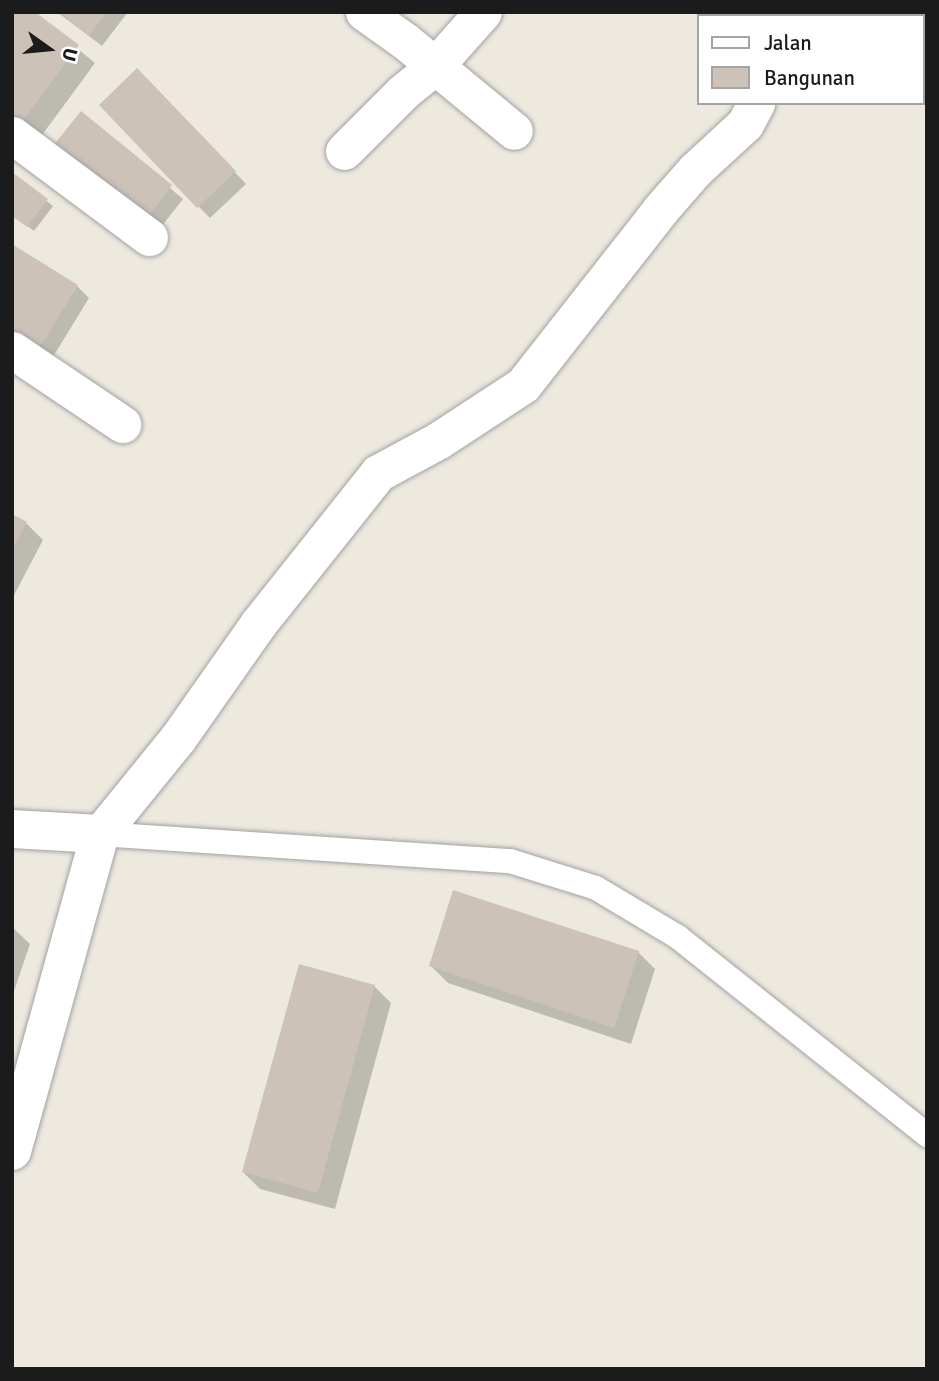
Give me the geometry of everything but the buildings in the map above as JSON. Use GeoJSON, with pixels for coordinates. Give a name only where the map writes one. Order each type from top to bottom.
{"type":"FeatureCollection","features":[{"type":"Feature","properties":{"kind":"street"},"geometry":{"type":"LineString","coordinates":[[364,12],[514,131]]}},
{"type":"Feature","properties":{"kind":"street"},"geometry":{"type":"LineString","coordinates":[[344,151],[403,92],[435,66],[483,12]]}},
{"type":"Feature","properties":{"kind":"street"},"geometry":{"type":"LineString","coordinates":[[12,1151],[100,834],[178,738],[258,624],[378,473],[439,440],[523,385],[652,220],[695,170],[745,124],[755,105]]}},
{"type":"Feature","properties":{"kind":"street"},"geometry":{"type":"LineString","coordinates":[[12,135],[149,237]]}},
{"type":"Feature","properties":{"kind":"street"},"geometry":{"type":"LineString","coordinates":[[12,350],[122,424]]}},
{"type":"Feature","properties":{"kind":"street"},"geometry":{"type":"LineString","coordinates":[[12,829],[100,834]]}},
{"type":"Feature","properties":{"kind":"lane"},"geometry":{"type":"LineString","coordinates":[[100,834],[510,861],[596,888],[678,937],[927,1135]]}}]}
